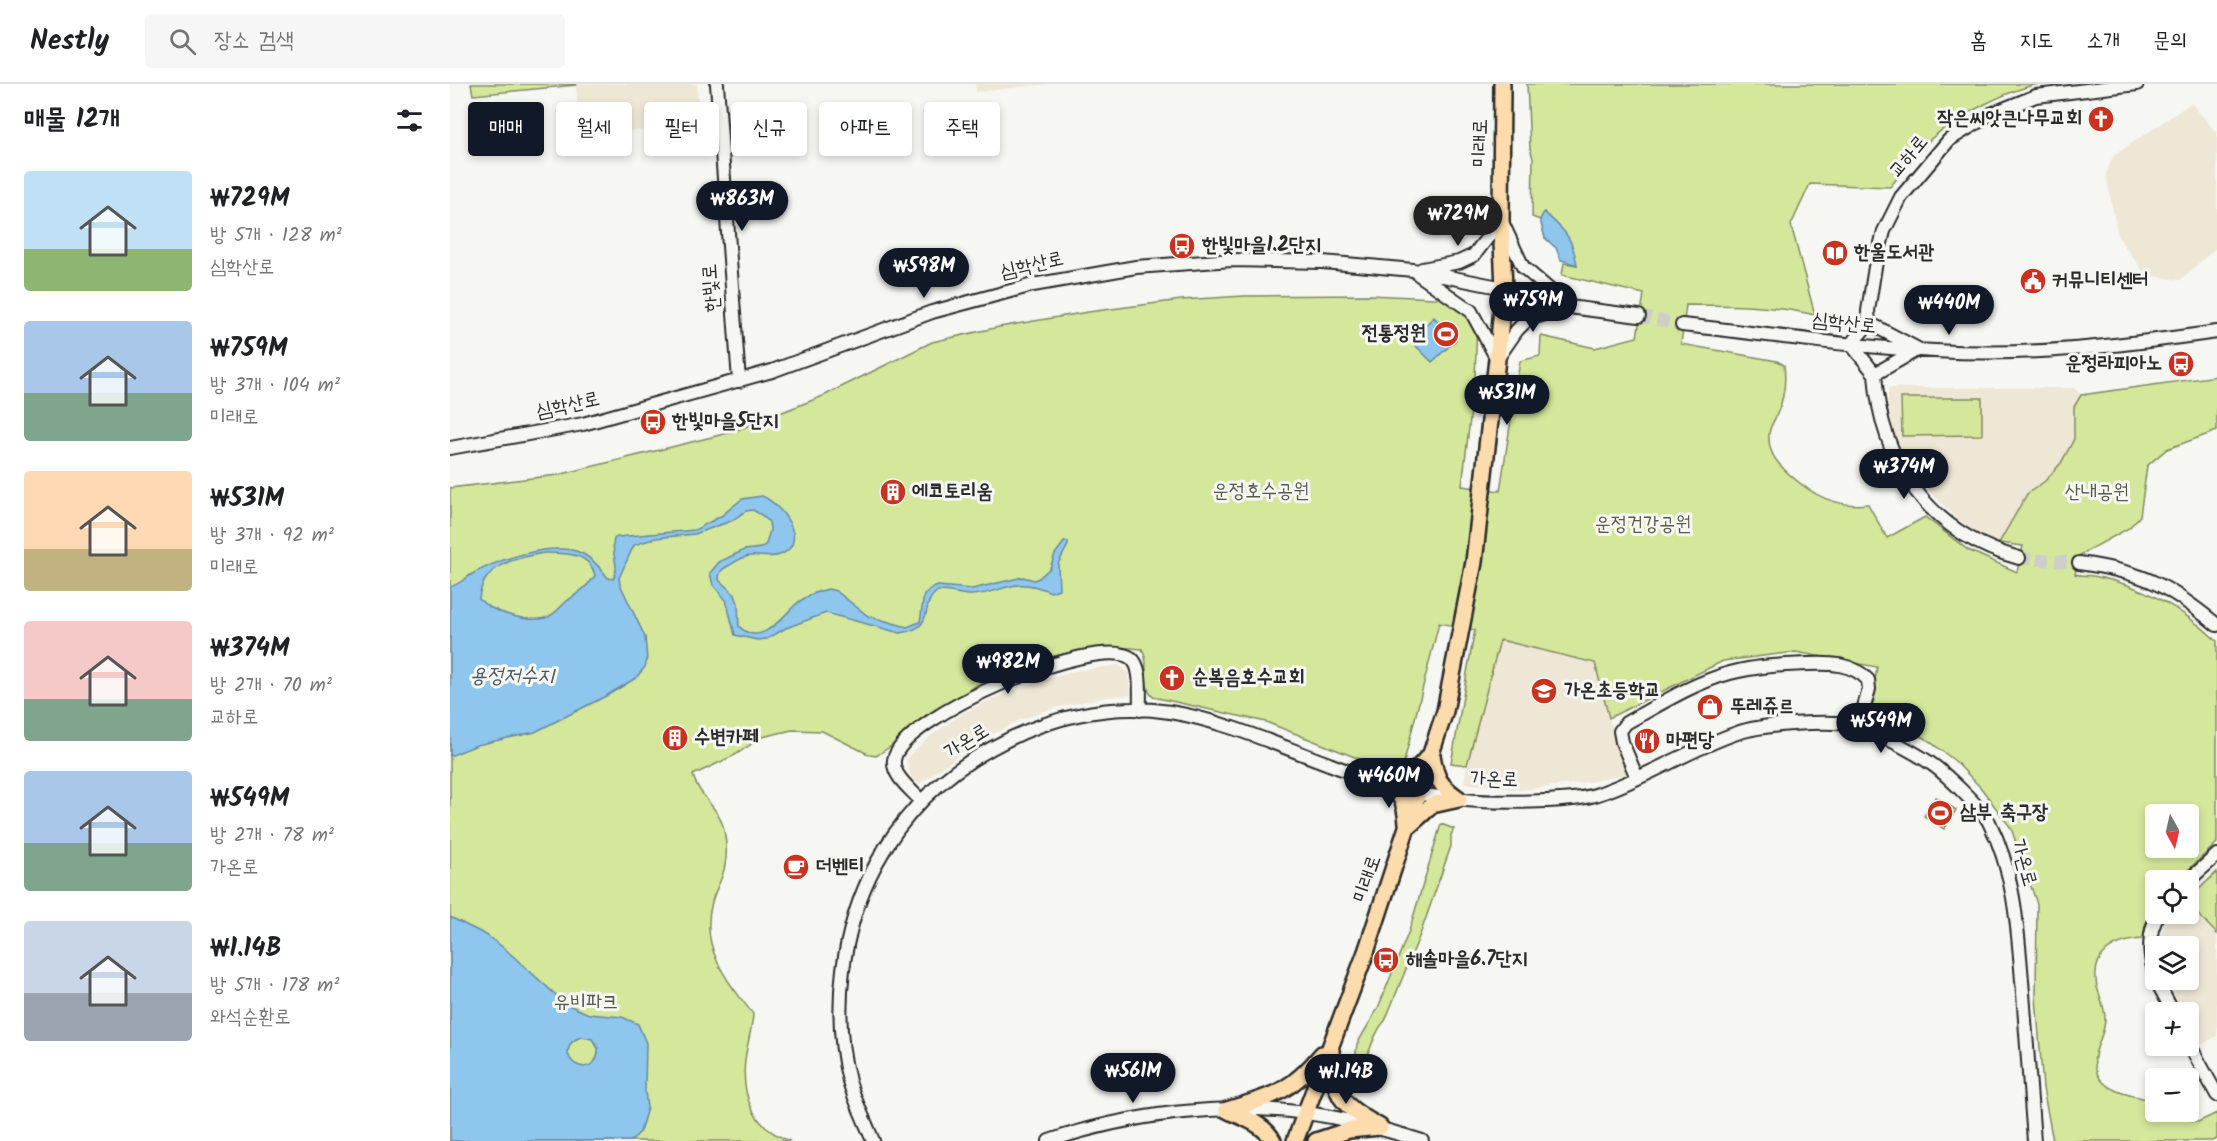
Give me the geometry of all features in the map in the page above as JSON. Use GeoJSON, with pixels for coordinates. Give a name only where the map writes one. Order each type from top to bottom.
{"type":"FeatureCollection","features":[{"type":"Feature","properties":{"kind":"main road","name":"미래로"},"geometry":{"type":"LineString","coordinates":[[1295,1141],[1366,952],[1445,711],[1474,562],[1497,360],[1503,288],[1502,84]]}},
{"type":"Feature","properties":{"kind":"main road"},"geometry":{"type":"LineString","coordinates":[[1382,783],[1399,781],[1408,777],[1431,753]]}},
{"type":"Feature","properties":{"kind":"main road"},"geometry":{"type":"LineString","coordinates":[[1431,753],[1435,774],[1440,784],[1459,799]]}},
{"type":"Feature","properties":{"kind":"main road"},"geometry":{"type":"LineString","coordinates":[[1382,783],[1396,791],[1402,799],[1406,809],[1407,828]]}},
{"type":"Feature","properties":{"kind":"main road"},"geometry":{"type":"LineString","coordinates":[[1407,828],[1432,805],[1459,799]]}},
{"type":"Feature","properties":{"kind":"main road"},"geometry":{"type":"LineString","coordinates":[[1227,1110],[1266,1098],[1288,1088],[1305,1074],[1330,1044]]}},
{"type":"Feature","properties":{"kind":"main road"},"geometry":{"type":"LineString","coordinates":[[1330,1044],[1332,1073],[1338,1095],[1350,1110],[1380,1127]]}},
{"type":"Feature","properties":{"kind":"main road"},"geometry":{"type":"LineString","coordinates":[[1227,1110],[1255,1123],[1270,1134],[1273,1141]]}},
{"type":"Feature","properties":{"kind":"main road"},"geometry":{"type":"LineString","coordinates":[[1316,1141],[1349,1130],[1380,1127]]}},
{"type":"Feature","properties":{"kind":"street","name":"한빛로"},"geometry":{"type":"LineString","coordinates":[[717,84],[739,381]]}},
{"type":"Feature","properties":{"kind":"street","name":"교하로"},"geometry":{"type":"LineString","coordinates":[[1869,323],[1868,311],[1875,267],[1884,231],[1901,197],[1949,140],[1991,114],[2036,96],[2137,84]]}},
{"type":"Feature","properties":{"kind":"street"},"geometry":{"type":"LineString","coordinates":[[1413,270],[1467,260],[1474,255],[1501,220],[1523,267],[1569,307]]}},
{"type":"Feature","properties":{"kind":"street","name":"심학산로"},"geometry":{"type":"LineString","coordinates":[[450,448],[583,424],[739,381],[933,312],[1033,285],[1084,275],[1184,262],[1232,260],[1322,262],[1413,270],[1503,288],[1569,307],[1639,316]]}},
{"type":"Feature","properties":{"kind":"street"},"geometry":{"type":"LineString","coordinates":[[1413,270],[1471,311],[1497,360],[1517,330],[1528,319],[1569,307]]}},
{"type":"Feature","properties":{"kind":"street"},"geometry":{"type":"LineString","coordinates":[[1918,349],[1869,323],[1851,344],[1875,374],[1876,393],[1886,439],[1896,461],[1912,487],[1952,528],[1978,544],[2019,558]]}},
{"type":"Feature","properties":{"kind":"street","name":"심학산로"},"geometry":{"type":"LineString","coordinates":[[1682,325],[1935,351],[2036,351],[2115,346],[2217,332]]}},
{"type":"Feature","properties":{"kind":"street"},"geometry":{"type":"LineString","coordinates":[[1875,374],[1918,349]]}},
{"type":"Feature","properties":{"kind":"street"},"geometry":{"type":"LineString","coordinates":[[2079,563],[2117,568],[2148,578],[2188,601],[2217,625]]}},
{"type":"Feature","properties":{"kind":"street"},"geometry":{"type":"LineString","coordinates":[[921,801],[895,769],[897,751],[911,735],[954,706],[1014,676],[1082,658],[1098,655],[1126,655],[1138,668],[1140,710]]}},
{"type":"Feature","properties":{"kind":"street"},"geometry":{"type":"LineString","coordinates":[[1637,778],[1622,742],[1620,731],[1626,723],[1692,688],[1729,673],[1774,665],[1822,663],[1854,668],[1868,680],[1869,689],[1859,725]]}},
{"type":"Feature","properties":{"kind":"street","name":"가온로"},"geometry":{"type":"LineString","coordinates":[[873,1141],[849,1078],[842,1040],[843,975],[849,935],[867,881],[885,846],[932,789],[968,761],[1009,738],[1085,713],[1140,710],[1169,712],[1226,725],[1382,783],[1418,793],[1459,799],[1547,801],[1596,795],[1741,731],[1807,722],[1859,725],[1932,764],[1987,817],[2010,874],[2018,932],[2034,1141]]}},
{"type":"Feature","properties":{"kind":"street"},"geometry":{"type":"LineString","coordinates":[[2199,871],[2217,855]]}},
{"type":"Feature","properties":{"kind":"street"},"geometry":{"type":"LineString","coordinates":[[2196,1056],[2217,1095]]}},
{"type":"Feature","properties":{"kind":"street"},"geometry":{"type":"LineString","coordinates":[[1050,1141],[1120,1121],[1177,1112],[1227,1110],[1305,1113],[1380,1127],[1422,1141]]}},
{"type":"Feature","properties":{"kind":"shaded area"},"geometry":{"type":"Polygon","coordinates":[[[576,84],[697,84],[698,102],[644,102],[644,130],[632,131],[632,102],[577,102],[576,84]]]}},
{"type":"Feature","properties":{"kind":"shaded area"},"geometry":{"type":"Polygon","coordinates":[[[975,84],[1048,84],[976,92],[975,84]]]}},
{"type":"Feature","properties":{"kind":"shaded area"},"geometry":{"type":"Polygon","coordinates":[[[2191,103],[2217,133],[2217,247],[2180,280],[2146,275],[2118,237],[2106,174],[2113,156],[2191,103]]]}},
{"type":"Feature","properties":{"kind":"shaded area"},"geometry":{"type":"Polygon","coordinates":[[[1888,388],[2074,388],[2081,395],[2074,407],[2074,439],[2061,463],[2045,481],[2027,494],[1999,543],[1973,530],[1955,517],[1919,480],[1905,459],[1895,437],[1888,405],[1888,388]]]}},
{"type":"Feature","properties":{"kind":"shaded area","name":"가온초등학교"},"geometry":{"type":"Polygon","coordinates":[[[1499,640],[1595,663],[1609,718],[1629,773],[1590,782],[1521,790],[1464,783],[1499,640]]]}},
{"type":"Feature","properties":{"kind":"shaded area"},"geometry":{"type":"Polygon","coordinates":[[[1118,665],[1128,672],[1131,695],[1107,697],[1054,708],[1022,719],[973,745],[919,784],[910,775],[906,761],[910,754],[933,734],[965,712],[998,696],[1040,681],[1076,671],[1118,665]]]}},
{"type":"Feature","properties":{"kind":"shaded area"},"geometry":{"type":"Polygon","coordinates":[[[2217,868],[2217,1036],[2201,1045],[2199,1041],[2199,1002],[2178,1002],[2172,990],[2199,990],[2199,936],[2160,936],[2165,924],[2199,924],[2199,886],[2217,868]]]}},
{"type":"Feature","properties":{"kind":"green space"},"geometry":{"type":"Polygon","coordinates":[[[471,84],[576,84],[576,85],[473,95],[471,84]]]}},
{"type":"Feature","properties":{"kind":"green space"},"geometry":{"type":"Polygon","coordinates":[[[1527,84],[2039,84],[1998,98],[1943,130],[1921,149],[1890,187],[1810,184],[1791,225],[1815,315],[1767,307],[1686,305],[1681,344],[1777,361],[1784,365],[1783,396],[1770,429],[1770,447],[1781,466],[1807,488],[1835,502],[1868,504],[1887,538],[1925,517],[1968,550],[2017,572],[2023,546],[1999,543],[2027,494],[2045,481],[2061,463],[2074,439],[2074,407],[2081,395],[2217,376],[2217,431],[2167,449],[2147,466],[2140,516],[2129,528],[2080,555],[2075,574],[2115,581],[2162,600],[2191,619],[2217,641],[2217,843],[2188,870],[2145,870],[2145,924],[2143,939],[2114,946],[2101,957],[2097,965],[2097,987],[2103,1006],[2105,1025],[2096,1053],[2095,1067],[2102,1081],[2108,1086],[2145,1098],[2145,1122],[2199,1122],[2217,1113],[2217,1139],[2212,1141],[2053,1141],[2043,1088],[2036,997],[2037,904],[2011,828],[1981,788],[1955,761],[1925,738],[1886,724],[1870,714],[1877,667],[1796,652],[1723,661],[1609,718],[1595,663],[1500,640],[1467,765],[1451,763],[1475,630],[1439,623],[1404,762],[1398,770],[1385,769],[1266,722],[1153,697],[1147,686],[1146,661],[1142,649],[1078,651],[1033,662],[991,677],[961,695],[876,756],[822,731],[792,730],[762,737],[735,755],[693,775],[699,789],[722,822],[725,836],[725,865],[712,902],[709,934],[712,949],[725,976],[753,1014],[744,1073],[748,1098],[758,1119],[777,1135],[790,1141],[450,1141],[450,488],[558,475],[732,432],[823,396],[932,342],[999,327],[1181,300],[1244,296],[1370,295],[1454,299],[1477,323],[1475,377],[1462,486],[1500,491],[1520,361],[1540,356],[1541,336],[1595,348],[1637,337],[1644,294],[1562,275],[1564,263],[1577,265],[1544,213],[1540,220],[1532,217],[1533,158],[1530,148],[1527,84]]]}},
{"type":"Feature","properties":{"kind":"green space"},"geometry":{"type":"Polygon","coordinates":[[[1901,398],[1982,398],[1982,435],[1902,436],[1901,398]]]}},
{"type":"Feature","properties":{"kind":"green space","name":"삼부 축구장"},"geometry":{"type":"Polygon","coordinates":[[[1936,797],[1956,810],[1944,829],[1924,816],[1936,797]]]}},
{"type":"Feature","properties":{"kind":"green space"},"geometry":{"type":"Polygon","coordinates":[[[1441,824],[1454,829],[1451,835],[1451,846],[1421,932],[1385,1021],[1375,1036],[1363,1067],[1355,1062],[1357,1044],[1378,1008],[1409,931],[1441,824]]]}},
{"type":"Feature","properties":{"kind":"green space"},"geometry":{"type":"Polygon","coordinates":[[[2217,872],[2217,934],[2199,915],[2199,889],[2217,872]]]}},
{"type":"Feature","properties":{"kind":"water"},"geometry":{"type":"Polygon","coordinates":[[[1544,212],[1567,235],[1573,247],[1577,265],[1561,260],[1556,248],[1545,238],[1540,220],[1544,212]]]}},
{"type":"Feature","properties":{"kind":"water"},"geometry":{"type":"Polygon","coordinates":[[[1434,317],[1456,340],[1432,362],[1410,340],[1434,317]]]}},
{"type":"Feature","properties":{"kind":"water","name":"용정저수지"},"geometry":{"type":"Polygon","coordinates":[[[762,496],[769,500],[784,514],[793,532],[790,548],[782,554],[744,557],[720,573],[719,580],[735,595],[738,603],[739,626],[754,634],[762,633],[776,624],[801,600],[828,589],[836,591],[868,616],[907,627],[920,622],[924,595],[930,589],[938,586],[972,589],[1023,577],[1034,580],[1050,568],[1055,554],[1065,541],[1068,545],[1058,564],[1059,589],[1051,592],[1037,587],[1017,585],[971,595],[938,591],[929,603],[924,621],[912,630],[900,633],[826,613],[786,628],[767,639],[757,640],[735,635],[726,600],[713,585],[710,573],[719,562],[744,550],[761,548],[766,544],[770,530],[769,522],[753,510],[746,511],[731,521],[695,534],[656,538],[634,545],[619,578],[645,637],[647,660],[645,667],[636,678],[535,732],[477,745],[450,756],[450,587],[474,573],[522,554],[561,549],[583,554],[608,578],[613,579],[616,570],[613,544],[617,537],[695,530],[721,516],[742,499],[762,496]],[[544,553],[522,557],[494,570],[486,578],[479,599],[492,608],[520,618],[545,618],[552,615],[586,587],[595,576],[588,562],[582,558],[568,554],[544,553]]]}},
{"type":"Feature","properties":{"kind":"water"},"geometry":{"type":"Polygon","coordinates":[[[450,917],[486,935],[504,948],[566,1004],[589,1014],[622,1017],[638,1024],[646,1043],[647,1108],[640,1132],[631,1141],[450,1141],[450,917]],[[582,1037],[570,1045],[568,1054],[571,1060],[581,1066],[595,1061],[598,1048],[592,1039],[582,1037]]]}},
{"type":"Feature","properties":{"kind":"tunnel"},"geometry":{"type":"LineString","coordinates":[[1639,316],[1682,325]]}},
{"type":"Feature","properties":{"kind":"tunnel"},"geometry":{"type":"LineString","coordinates":[[2019,558],[2079,563]]}},
{"type":"Feature","properties":{"kind":"place","name":"작은씨앗큰나무교회"},"geometry":{"type":"Point","coordinates":[2101,119]}},
{"type":"Feature","properties":{"kind":"place","name":"한빛마을1.2단지"},"geometry":{"type":"Point","coordinates":[1182,246]}},
{"type":"Feature","properties":{"kind":"place","name":"한울도서관"},"geometry":{"type":"Point","coordinates":[1835,253]}},
{"type":"Feature","properties":{"kind":"place","name":"커뮤니티센터"},"geometry":{"type":"Point","coordinates":[2033,281]}},
{"type":"Feature","properties":{"kind":"place","name":"전통정원"},"geometry":{"type":"Point","coordinates":[1446,334]}},
{"type":"Feature","properties":{"kind":"place","name":"운정라피아노"},"geometry":{"type":"Point","coordinates":[2181,364]}},
{"type":"Feature","properties":{"kind":"place","name":"한빛마을5단지"},"geometry":{"type":"Point","coordinates":[653,422]}},
{"type":"Feature","properties":{"kind":"place","name":"에코토리움"},"geometry":{"type":"Point","coordinates":[893,492]}},
{"type":"Feature","properties":{"kind":"place","name":"순복음호수교회"},"geometry":{"type":"Point","coordinates":[1172,678]}},
{"type":"Feature","properties":{"kind":"place","name":"가온초등학교"},"geometry":{"type":"Point","coordinates":[1544,691]}},
{"type":"Feature","properties":{"kind":"place","name":"뚜레쥬르"},"geometry":{"type":"Point","coordinates":[1710,707]}},
{"type":"Feature","properties":{"kind":"place","name":"수변카페"},"geometry":{"type":"Point","coordinates":[675,738]}},
{"type":"Feature","properties":{"kind":"place","name":"마편당"},"geometry":{"type":"Point","coordinates":[1647,741]}},
{"type":"Feature","properties":{"kind":"place","name":"삼부 축구장"},"geometry":{"type":"Point","coordinates":[1940,813]}},
{"type":"Feature","properties":{"kind":"place","name":"더벤티"},"geometry":{"type":"Point","coordinates":[796,867]}},
{"type":"Feature","properties":{"kind":"place","name":"해솔마을6.7단지"},"geometry":{"type":"Point","coordinates":[1386,960]}},
{"type":"Feature","properties":{"kind":"park label","name":"운정호수공원"},"geometry":{"type":"Point","coordinates":[1261,492]}},
{"type":"Feature","properties":{"kind":"park label","name":"산내공원"},"geometry":{"type":"Point","coordinates":[2097,493]}},
{"type":"Feature","properties":{"kind":"park label","name":"운정건강공원"},"geometry":{"type":"Point","coordinates":[1643,525]}},
{"type":"Feature","properties":{"kind":"park label","name":"유비파크"},"geometry":{"type":"Point","coordinates":[586,1003]}}]}
